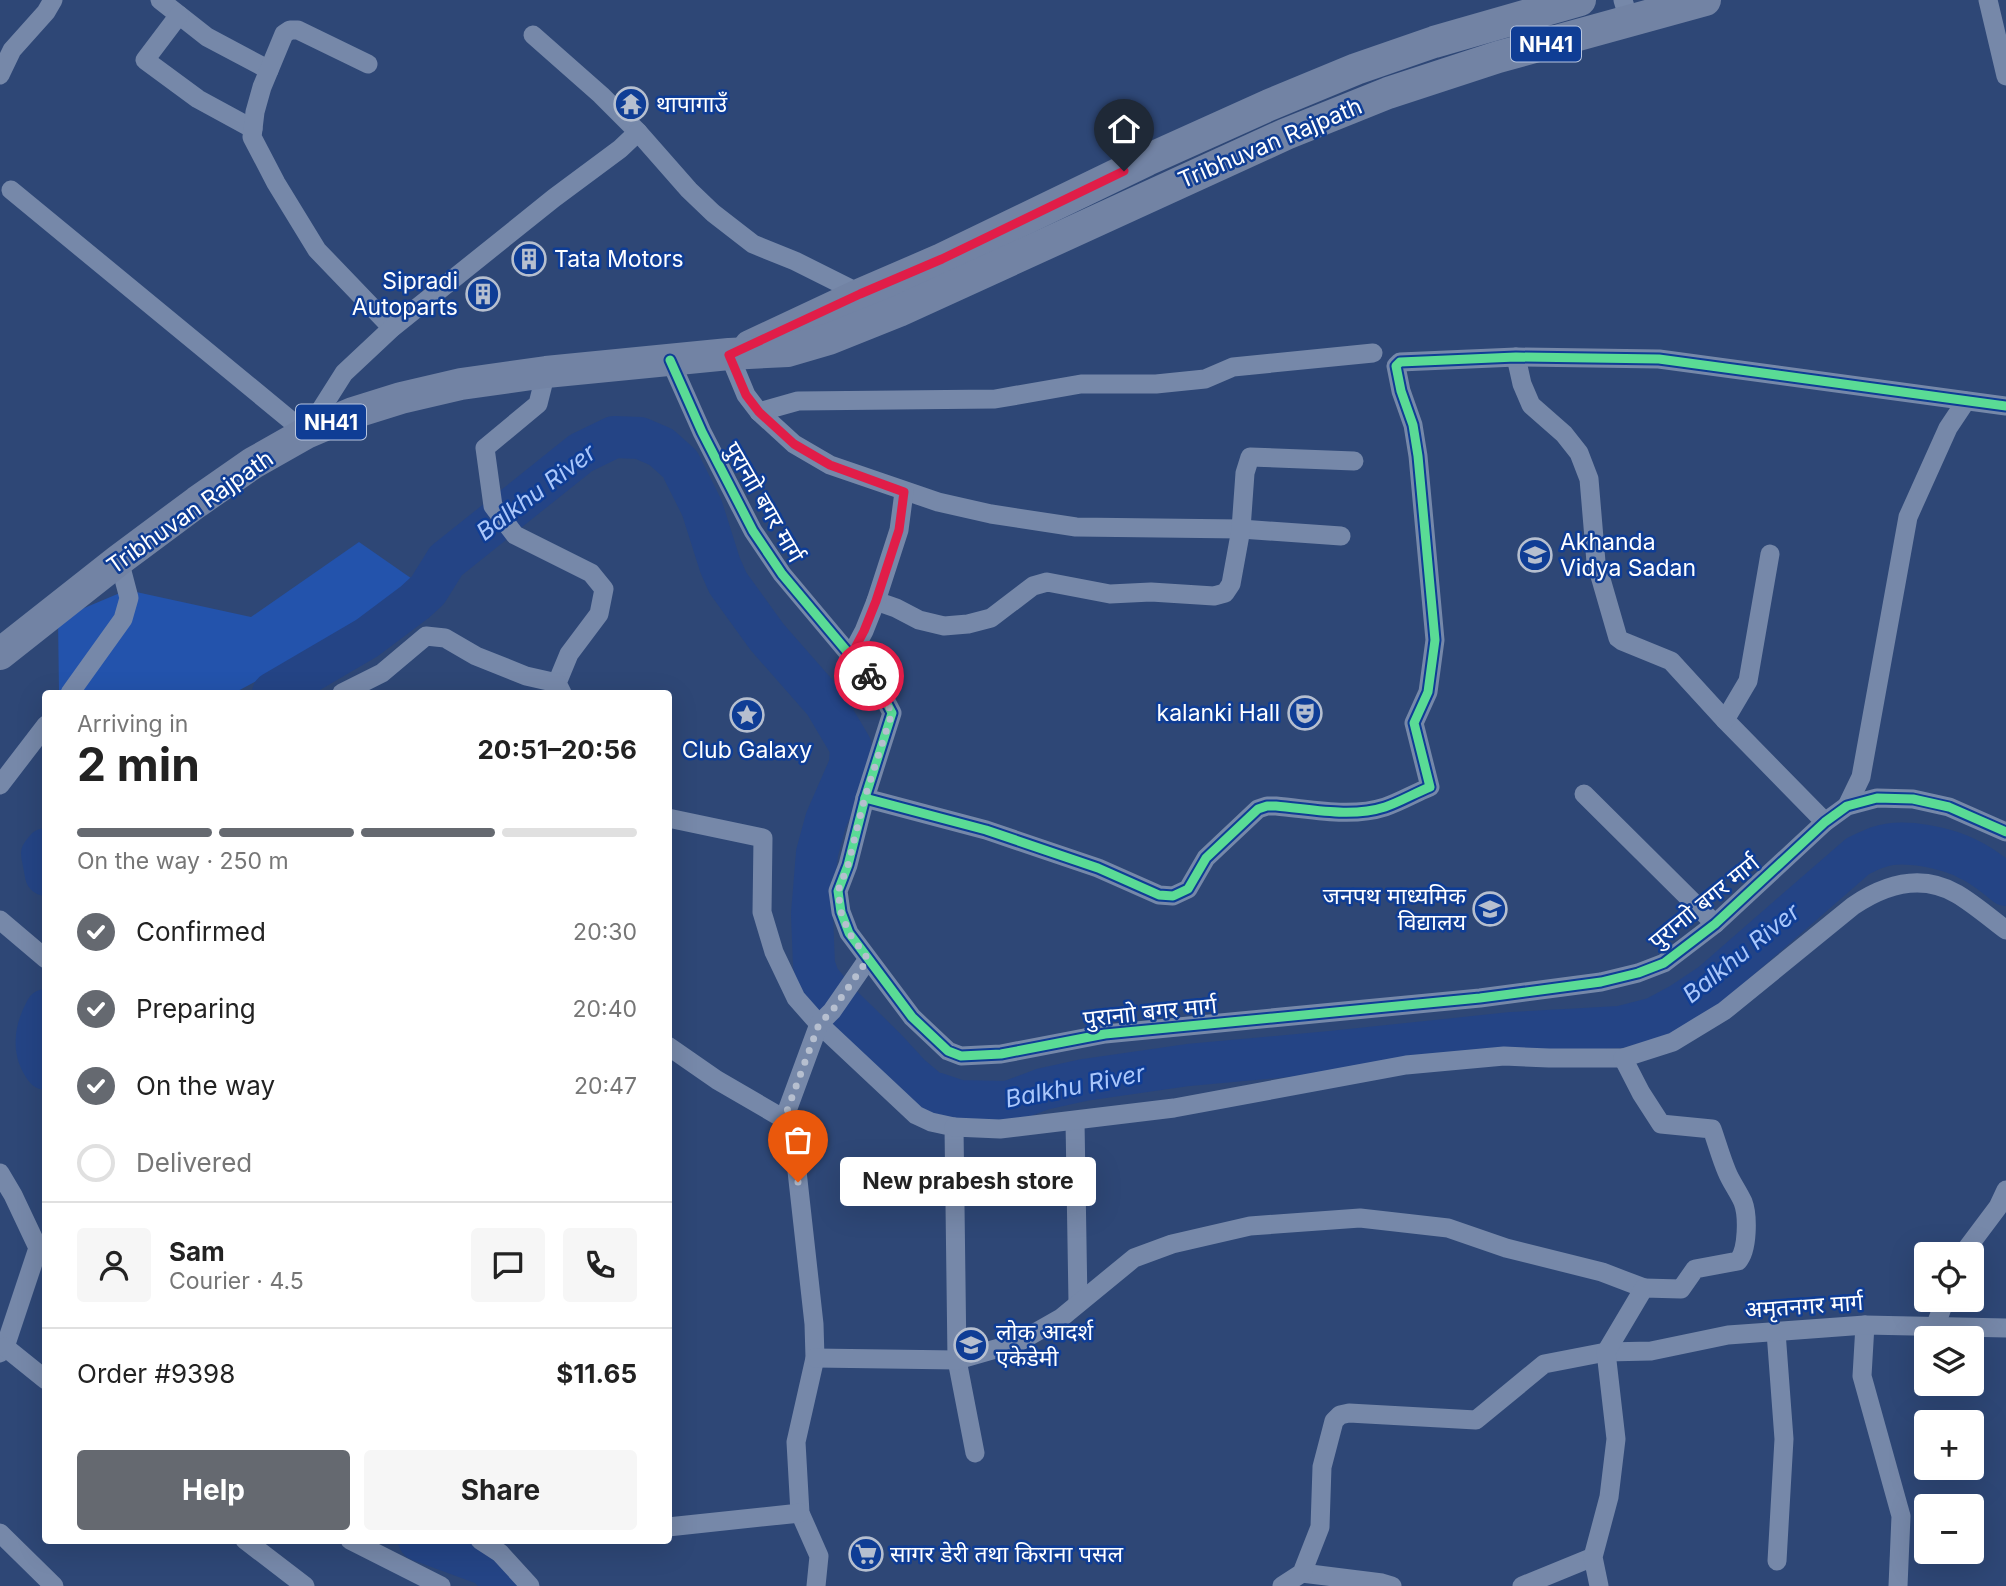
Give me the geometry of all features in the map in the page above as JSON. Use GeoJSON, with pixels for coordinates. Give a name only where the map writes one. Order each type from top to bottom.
{"type":"FeatureCollection","features":[{"type":"Feature","properties":{"kind":"highway","name":"Tribhuvan Rajpath"},"geometry":{"type":"LineString","coordinates":[[729,355],[942,259],[1147,160],[1269,105],[1356,69],[1434,42],[1580,0]]}},
{"type":"Feature","properties":{"kind":"highway","name":"Tribhuvan Rajpath"},"geometry":{"type":"LineString","coordinates":[[0,654],[119,560],[253,463],[306,433],[352,413],[461,384],[545,372],[788,351],[829,339],[899,311],[1286,134],[1362,103],[1626,10],[1705,0]]}},
{"type":"Feature","properties":{"kind":"street"},"geometry":{"type":"LineString","coordinates":[[0,75],[12,50],[46,12],[53,0]]}},
{"type":"Feature","properties":{"kind":"street"},"geometry":{"type":"LineString","coordinates":[[160,0],[207,37],[269,70]]}},
{"type":"Feature","properties":{"kind":"street"},"geometry":{"type":"LineString","coordinates":[[1988,0],[2006,76]]}},
{"type":"Feature","properties":{"kind":"street"},"geometry":{"type":"LineString","coordinates":[[179,15],[145,60],[198,99],[253,129]]}},
{"type":"Feature","properties":{"kind":"street"},"geometry":{"type":"LineString","coordinates":[[368,64],[298,30],[290,30],[284,34],[269,70],[255,112],[252,137],[317,250],[392,328]]}},
{"type":"Feature","properties":{"kind":"street"},"geometry":{"type":"LineString","coordinates":[[533,35],[601,95],[713,213],[753,244],[795,261],[860,294]]}},
{"type":"Feature","properties":{"kind":"street"},"geometry":{"type":"LineString","coordinates":[[10,190],[306,433],[344,373],[392,328],[638,132]]}},
{"type":"Feature","properties":{"kind":"street"},"geometry":{"type":"LineString","coordinates":[[759,412],[798,401],[995,399],[1081,384],[1156,384],[1205,379],[1233,367],[1373,353]]}},
{"type":"Feature","properties":{"kind":"street"},"geometry":{"type":"LineString","coordinates":[[729,355],[746,395],[759,412],[794,444],[830,465],[904,492],[991,514],[1076,527],[1241,529],[1341,536]]}},
{"type":"Feature","properties":{"kind":"street"},"geometry":{"type":"LineString","coordinates":[[1517,357],[1522,384],[1531,405],[1564,433],[1579,453],[1589,480],[1596,562],[1618,638],[1671,661],[1825,822]]}},
{"type":"Feature","properties":{"kind":"street"},"geometry":{"type":"LineString","coordinates":[[865,797],[986,830],[1098,868],[1159,895],[1173,896],[1188,889],[1206,858],[1258,809],[1276,806],[1362,811],[1383,807],[1430,787],[1414,723],[1428,692],[1435,640],[1418,456],[1413,425],[1401,391],[1396,366],[1400,362],[1517,357],[1659,359],[2006,405]]}},
{"type":"Feature","properties":{"kind":"street","name":"पुरानाो बगर मार्ग"},"geometry":{"type":"LineString","coordinates":[[670,360],[702,432],[753,531],[782,574],[881,692],[892,713],[838,891],[841,912],[864,964],[934,1040],[948,1051],[961,1056],[1000,1054],[1105,1034],[1480,998],[1601,982],[1638,974],[1664,963],[1715,924],[1825,822],[1847,806],[1877,797],[1913,799],[1949,807],[2006,832]]}},
{"type":"Feature","properties":{"kind":"street"},"geometry":{"type":"LineString","coordinates":[[348,690],[382,673],[426,636],[445,638],[476,656],[560,688],[569,654],[598,614],[604,589],[591,573],[515,535],[493,506],[485,447],[538,404],[545,372]]}},
{"type":"Feature","properties":{"kind":"street"},"geometry":{"type":"LineString","coordinates":[[1847,806],[1861,777],[1908,517],[1948,428],[1966,401]]}},
{"type":"Feature","properties":{"kind":"street"},"geometry":{"type":"LineString","coordinates":[[876,601],[919,620],[944,626],[991,618],[1033,586],[1047,582],[1110,594],[1151,592],[1214,596],[1225,593],[1231,584],[1241,529],[1245,473],[1250,457],[1354,461]]}},
{"type":"Feature","properties":{"kind":"street"},"geometry":{"type":"LineString","coordinates":[[853,657],[876,601],[899,530],[904,492]]}},
{"type":"Feature","properties":{"kind":"street"},"geometry":{"type":"LineString","coordinates":[[1726,720],[1748,681],[1770,554]]}},
{"type":"Feature","properties":{"kind":"street"},"geometry":{"type":"LineString","coordinates":[[72,690],[123,619],[129,598],[119,560]]}},
{"type":"Feature","properties":{"kind":"street"},"geometry":{"type":"LineString","coordinates":[[0,785],[42,730]]}},
{"type":"Feature","properties":{"kind":"street"},"geometry":{"type":"LineString","coordinates":[[1584,794],[1715,924]]}},
{"type":"Feature","properties":{"kind":"street"},"geometry":{"type":"LineString","coordinates":[[672,819],[763,838],[762,912],[774,952],[796,998],[825,1018],[916,1115],[930,1122],[954,1127],[1000,1129],[1174,1108],[1406,1065],[1504,1056],[1623,1058],[1674,1042],[1724,1011],[1853,906],[1873,892],[1899,885],[1920,882],[1940,886],[1958,894],[2006,930]]}},
{"type":"Feature","properties":{"kind":"street"},"geometry":{"type":"LineString","coordinates":[[0,920],[42,956]]}},
{"type":"Feature","properties":{"kind":"street"},"geometry":{"type":"LineString","coordinates":[[784,1119],[825,1018],[864,964]]}},
{"type":"Feature","properties":{"kind":"street"},"geometry":{"type":"LineString","coordinates":[[672,1049],[717,1080],[784,1119],[793,1135],[816,1359],[796,1442],[800,1513],[819,1556],[817,1586]]}},
{"type":"Feature","properties":{"kind":"street"},"geometry":{"type":"LineString","coordinates":[[816,1359],[957,1360],[1017,1343],[1061,1318],[1134,1258],[1172,1244],[1250,1227],[1360,1217],[1448,1228],[1506,1248],[1602,1272],[1644,1288],[1681,1289],[1695,1269],[1738,1261],[1743,1256],[1745,1210],[1737,1189],[1728,1176],[1712,1129],[1661,1124],[1623,1058]]}},
{"type":"Feature","properties":{"kind":"street"},"geometry":{"type":"LineString","coordinates":[[1075,1121],[1078,1303]]}},
{"type":"Feature","properties":{"kind":"street"},"geometry":{"type":"LineString","coordinates":[[954,1127],[957,1360],[975,1453]]}},
{"type":"Feature","properties":{"kind":"street"},"geometry":{"type":"LineString","coordinates":[[0,1173],[37,1248],[2,1350],[42,1377]]}},
{"type":"Feature","properties":{"kind":"street"},"geometry":{"type":"LineString","coordinates":[[1972,1242],[1998,1207],[2006,1190]]}},
{"type":"Feature","properties":{"kind":"street"},"geometry":{"type":"LineString","coordinates":[[1599,1586],[1593,1557],[1609,1497],[1616,1439],[1606,1352],[1644,1288]]}},
{"type":"Feature","properties":{"kind":"street"},"geometry":{"type":"LineString","coordinates":[[1866,1325],[1862,1376],[1901,1516],[1898,1586]]}},
{"type":"Feature","properties":{"kind":"street","name":"अमृतनगर मार्ग"},"geometry":{"type":"LineString","coordinates":[[1302,1573],[1320,1527],[1322,1467],[1334,1421],[1340,1415],[1349,1413],[1476,1420],[1544,1364],[1606,1352],[1651,1352],[1727,1335],[1866,1325],[1914,1326]]}},
{"type":"Feature","properties":{"kind":"street","name":"अमृतनगर मार्ग"},"geometry":{"type":"LineString","coordinates":[[1984,1328],[2006,1328]]}},
{"type":"Feature","properties":{"kind":"street"},"geometry":{"type":"LineString","coordinates":[[1776,1332],[1784,1439],[1777,1560]]}},
{"type":"Feature","properties":{"kind":"street"},"geometry":{"type":"LineString","coordinates":[[672,1527],[800,1513]]}},
{"type":"Feature","properties":{"kind":"street"},"geometry":{"type":"LineString","coordinates":[[0,1533],[54,1586]]}},
{"type":"Feature","properties":{"kind":"street"},"geometry":{"type":"LineString","coordinates":[[250,1544],[305,1586]]}},
{"type":"Feature","properties":{"kind":"street"},"geometry":{"type":"LineString","coordinates":[[358,1544],[442,1586]]}},
{"type":"Feature","properties":{"kind":"street"},"geometry":{"type":"LineString","coordinates":[[486,1544],[500,1553],[530,1586]]}},
{"type":"Feature","properties":{"kind":"street"},"geometry":{"type":"LineString","coordinates":[[1522,1586],[1593,1557]]}},
{"type":"Feature","properties":{"kind":"street"},"geometry":{"type":"LineString","coordinates":[[1282,1586],[1302,1573],[1392,1586]]}},
{"type":"Feature","properties":{"kind":"shaded area"},"geometry":{"type":"Polygon","coordinates":[[[359,542],[428,590],[240,690],[59,690],[58,619],[127,590],[251,617],[359,542]]]}},
{"type":"Feature","properties":{"kind":"waterway","name":"Balkhu River"},"geometry":{"type":"LineString","coordinates":[[278,690],[367,638],[415,602],[428,590],[446,561],[581,453],[614,437],[640,438],[661,447],[680,464],[702,508],[728,583],[767,637],[825,703],[851,747],[850,765],[826,820],[817,853],[812,914],[814,965],[819,979],[836,1000],[910,1075],[929,1091],[959,1101],[1008,1102],[1043,1089],[1084,1080],[1188,1065],[1512,1033],[1620,1027],[1655,1018],[1711,984],[1858,856],[1889,844],[1913,844],[1950,852],[1980,865],[2006,885]]}},
{"type":"Feature","properties":{"kind":"waterway","name":"Balkhu River"},"geometry":{"type":"LineString","coordinates":[[42,1019],[37,1040],[42,1062]]}},
{"type":"Feature","properties":{"kind":"waterway","name":"Balkhu River"},"geometry":{"type":"LineString","coordinates":[[430,1544],[487,1565],[507,1586]]}},
{"type":"Feature","properties":{"kind":"cycle path"},"geometry":{"type":"LineString","coordinates":[[865,798],[986,830],[1098,868],[1159,895],[1173,896],[1188,889],[1206,858],[1258,809],[1276,806],[1359,812],[1391,805],[1430,787],[1414,723],[1428,692],[1435,640],[1418,456],[1413,425],[1401,391],[1396,366],[1400,362],[1516,357],[1659,359],[2006,406]]}},
{"type":"Feature","properties":{"kind":"cycle path"},"geometry":{"type":"LineString","coordinates":[[670,360],[702,432],[753,531],[782,574],[881,692],[892,713],[838,891],[841,912],[849,933],[912,1017],[948,1051],[961,1056],[1001,1054],[1105,1034],[1480,998],[1601,982],[1664,963],[1715,924],[1825,822],[1847,806],[1877,798],[1913,799],[1949,807],[2006,832]]}},
{"type":"Feature","properties":{"kind":"way so far"},"geometry":{"type":"LineString","coordinates":[[798,1182],[793,1135],[784,1119],[819,1024],[832,1011],[868,959],[849,933],[841,912],[838,891],[892,713],[869,676]]}},
{"type":"Feature","properties":{"kind":"place","name":"थापागाउँ"},"geometry":{"type":"Point","coordinates":[631,104]}},
{"type":"Feature","properties":{"kind":"place","name":"Tata Motors"},"geometry":{"type":"Point","coordinates":[529,259]}},
{"type":"Feature","properties":{"kind":"place","name":"Sipradi Autoparts"},"geometry":{"type":"Point","coordinates":[483,294]}},
{"type":"Feature","properties":{"kind":"place","name":"Akhanda Vidya Sadan"},"geometry":{"type":"Point","coordinates":[1535,555]}},
{"type":"Feature","properties":{"kind":"place","name":"kalanki Hall"},"geometry":{"type":"Point","coordinates":[1305,713]}},
{"type":"Feature","properties":{"kind":"place","name":"Club Galaxy"},"geometry":{"type":"Point","coordinates":[747,715]}},
{"type":"Feature","properties":{"kind":"place","name":"जनपथ माध्यमिक विद्यालय"},"geometry":{"type":"Point","coordinates":[1490,909]}},
{"type":"Feature","properties":{"kind":"place","name":"New prabesh store"},"geometry":{"type":"Point","coordinates":[798,1182]}},
{"type":"Feature","properties":{"kind":"place","name":"लोक आदर्श एकेडेमी"},"geometry":{"type":"Point","coordinates":[971,1345]}},
{"type":"Feature","properties":{"kind":"place","name":"सागर डेरी तथा किराना पसल"},"geometry":{"type":"Point","coordinates":[866,1554]}},
{"type":"Feature","properties":{"kind":"route"},"geometry":{"type":"LineString","coordinates":[[869,676],[853,657],[876,601],[899,530],[904,492],[830,465],[794,444],[759,412],[746,395],[729,355],[942,259],[1124,171]]}}]}
